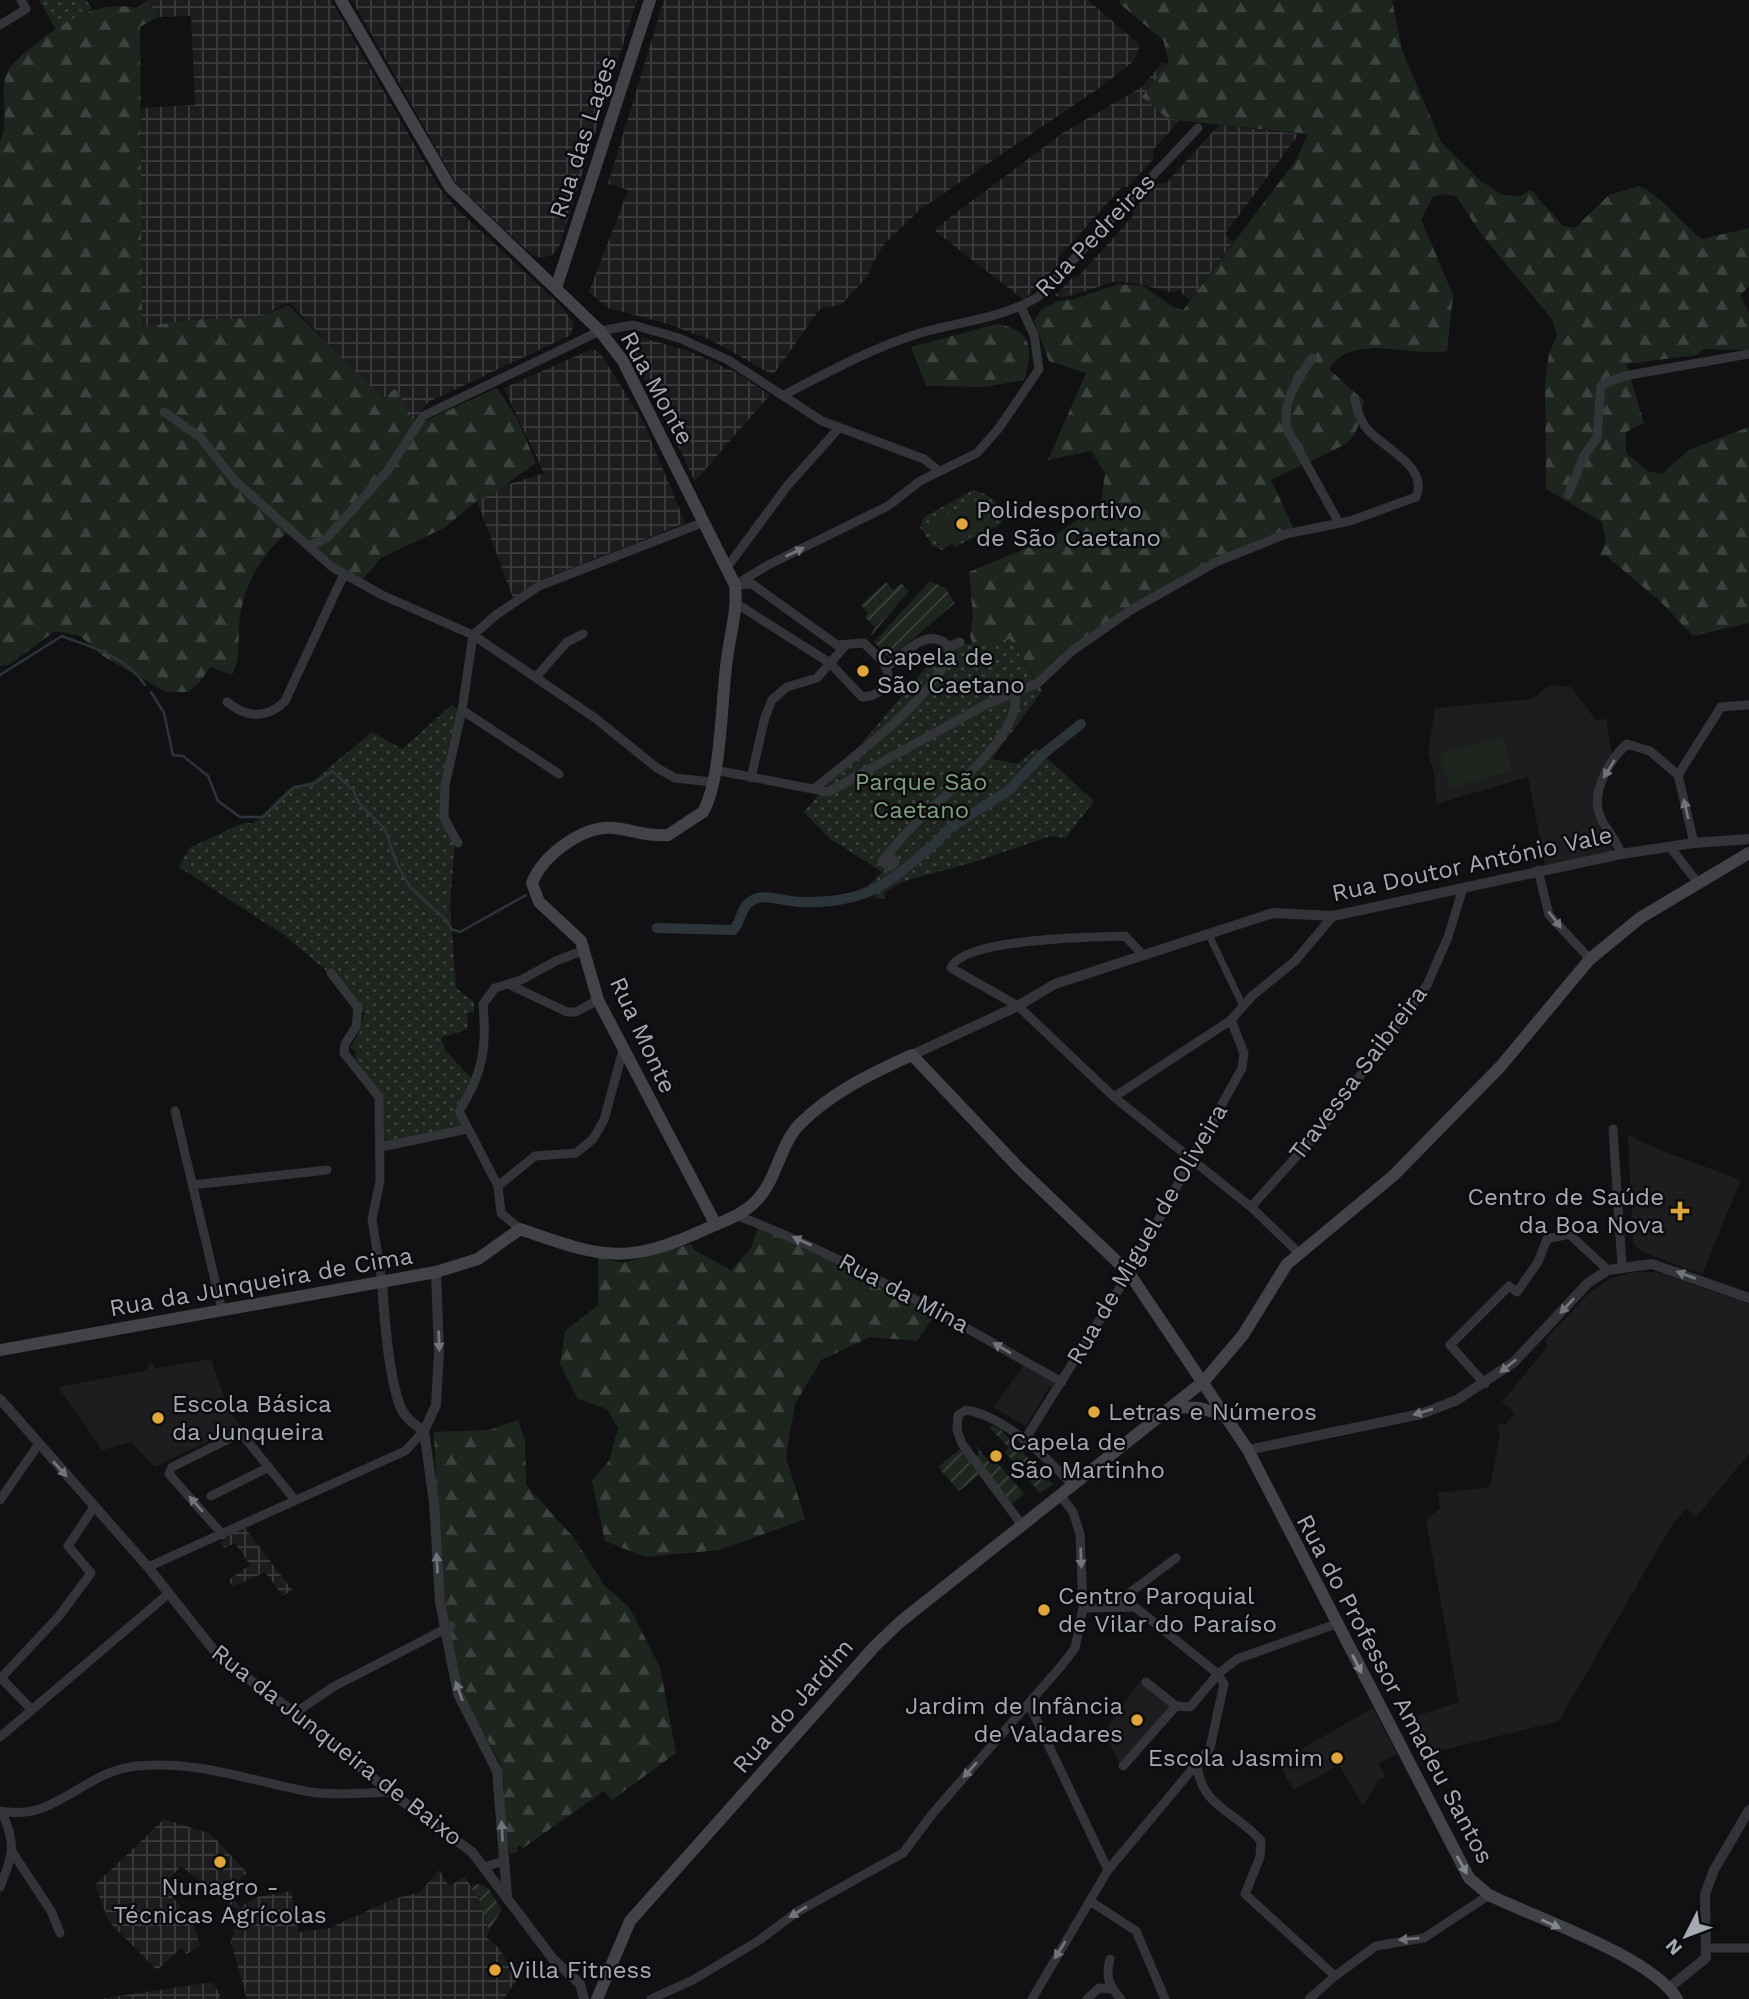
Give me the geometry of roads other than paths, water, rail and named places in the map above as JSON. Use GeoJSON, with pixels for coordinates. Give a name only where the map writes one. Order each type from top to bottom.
{"type":"FeatureCollection","features":[{"type":"Feature","properties":{"kind":"main road","name":"Rua Monte"},"geometry":{"type":"LineString","coordinates":[[341,0],[450,187],[600,331],[634,381],[735,585],[737,604],[713,776],[703,812],[678,830],[658,836],[613,828],[597,829],[561,847],[541,866],[533,883],[534,893],[545,909],[576,933],[584,950],[598,1000],[716,1225]]}},
{"type":"Feature","properties":{"kind":"main road","name":"Rua das Lages"},"geometry":{"type":"LineString","coordinates":[[556,288],[650,0]]}},
{"type":"Feature","properties":{"kind":"main road","name":"Rua do Jardim"},"geometry":{"type":"LineString","coordinates":[[597,1999],[630,1921],[864,1657],[900,1622],[1204,1381],[1235,1347],[1278,1276],[1299,1253],[1393,1176],[1500,1067],[1590,960],[1630,925],[1749,853]]}},
{"type":"Feature","properties":{"kind":"main road","name":"Rua Doutor António Vale"},"geometry":{"type":"LineString","coordinates":[[741,1217],[764,1192],[801,1123],[827,1101],[876,1071],[912,1055]]}},
{"type":"Feature","properties":{"kind":"main road","name":"Rua do Professor Amadeu Santos"},"geometry":{"type":"LineString","coordinates":[[912,1055],[1018,1167],[1129,1273],[1228,1416],[1465,1871],[1475,1885],[1489,1895],[1638,1963],[1672,1995]]}},
{"type":"Feature","properties":{"kind":"main road"},"geometry":{"type":"LineString","coordinates":[[520,1230],[594,1253],[621,1256],[652,1250],[741,1217]]}},
{"type":"Feature","properties":{"kind":"main road","name":"Rua da Junqueira de Cima"},"geometry":{"type":"LineString","coordinates":[[0,1350],[436,1272],[478,1259],[520,1230]]}},
{"type":"Feature","properties":{"kind":"main road"},"geometry":{"type":"LineString","coordinates":[[1172,1407],[1199,1408],[1228,1416]]}},
{"type":"Feature","properties":{"kind":"street"},"geometry":{"type":"LineString","coordinates":[[0,25],[26,9],[21,0]]}},
{"type":"Feature","properties":{"kind":"street","name":"Rua Pedreiras"},"geometry":{"type":"LineString","coordinates":[[939,471],[956,466],[977,453],[999,428],[1039,369],[1034,335],[1021,307],[1038,297],[1198,128]]}},
{"type":"Feature","properties":{"kind":"street"},"geometry":{"type":"LineString","coordinates":[[784,396],[868,352],[919,334],[1021,307]]}},
{"type":"Feature","properties":{"kind":"street"},"geometry":{"type":"LineString","coordinates":[[308,546],[327,538],[388,470],[423,416],[600,331],[633,325],[679,338],[728,360],[838,429],[925,460],[939,471],[888,506],[768,565],[735,585]]}},
{"type":"Feature","properties":{"kind":"street"},"geometry":{"type":"LineString","coordinates":[[1568,495],[1584,456],[1597,439],[1601,385],[1624,376],[1749,354]]}},
{"type":"Feature","properties":{"kind":"street"},"geometry":{"type":"LineString","coordinates":[[1312,358],[1287,396],[1284,413],[1287,429],[1339,523]]}},
{"type":"Feature","properties":{"kind":"street"},"geometry":{"type":"LineString","coordinates":[[164,412],[200,437],[235,481],[344,574],[382,595],[473,635],[595,718],[657,768],[675,778],[751,778],[828,792],[1014,692],[1038,683],[1072,651],[1131,610],[1216,562],[1286,534],[1339,523],[1416,497],[1420,488],[1417,475],[1366,428],[1355,400]]}},
{"type":"Feature","properties":{"kind":"street"},"geometry":{"type":"LineString","coordinates":[[727,566],[765,514],[838,429]]}},
{"type":"Feature","properties":{"kind":"street"},"geometry":{"type":"LineString","coordinates":[[458,843],[444,818],[445,785],[462,710],[473,635],[490,619],[540,586],[704,522]]}},
{"type":"Feature","properties":{"kind":"street"},"geometry":{"type":"LineString","coordinates":[[227,702],[251,716],[269,713],[285,701],[344,574]]}},
{"type":"Feature","properties":{"kind":"street"},"geometry":{"type":"LineString","coordinates":[[735,585],[752,584],[837,645],[845,646]]}},
{"type":"Feature","properties":{"kind":"street"},"geometry":{"type":"LineString","coordinates":[[737,604],[830,663],[862,697],[875,694],[890,677],[887,667],[864,643],[858,641],[845,646],[830,663],[817,678],[787,687],[772,700],[751,778]]}},
{"type":"Feature","properties":{"kind":"street"},"geometry":{"type":"LineString","coordinates":[[536,677],[567,642],[583,634]]}},
{"type":"Feature","properties":{"kind":"street"},"geometry":{"type":"LineString","coordinates":[[887,667],[921,640],[934,639],[949,646],[960,642]]}},
{"type":"Feature","properties":{"kind":"street"},"geometry":{"type":"LineString","coordinates":[[814,789],[911,708],[934,682],[948,657],[949,646]]}},
{"type":"Feature","properties":{"kind":"street"},"geometry":{"type":"LineString","coordinates":[[889,853],[980,762],[1014,714],[1017,700],[1014,692]]}},
{"type":"Feature","properties":{"kind":"street"},"geometry":{"type":"LineString","coordinates":[[1678,775],[1721,707],[1748,705]]}},
{"type":"Feature","properties":{"kind":"street"},"geometry":{"type":"LineString","coordinates":[[462,710],[559,774]]}},
{"type":"Feature","properties":{"kind":"street"},"geometry":{"type":"LineString","coordinates":[[1621,855],[1597,810],[1600,783],[1627,744],[1650,751],[1678,775],[1694,843]]}},
{"type":"Feature","properties":{"kind":"street","name":"Rua Doutor António Vale"},"geometry":{"type":"LineString","coordinates":[[912,1055],[1018,1006],[1055,984],[1273,912],[1333,916],[1538,870],[1694,843],[1749,839]]}},
{"type":"Feature","properties":{"kind":"street"},"geometry":{"type":"LineString","coordinates":[[1670,847],[1698,883]]}},
{"type":"Feature","properties":{"kind":"street"},"geometry":{"type":"LineString","coordinates":[[1538,870],[1549,915],[1590,960]]}},
{"type":"Feature","properties":{"kind":"street","name":"Travessa Saibreira"},"geometry":{"type":"LineString","coordinates":[[1251,1207],[1321,1129],[1427,985],[1448,937],[1463,888]]}},
{"type":"Feature","properties":{"kind":"street"},"geometry":{"type":"LineString","coordinates":[[1114,1097],[1231,1020],[1243,1006],[1295,961],[1333,916]]}},
{"type":"Feature","properties":{"kind":"street"},"geometry":{"type":"LineString","coordinates":[[1209,934],[1243,1006]]}},
{"type":"Feature","properties":{"kind":"street"},"geometry":{"type":"LineString","coordinates":[[1143,955],[1125,936],[1063,939],[991,946],[957,959],[951,968],[1018,1006],[1114,1097],[1251,1207],[1299,1253]]}},
{"type":"Feature","properties":{"kind":"street"},"geometry":{"type":"LineString","coordinates":[[520,1230],[500,1213],[498,1186],[459,1111],[476,1084],[481,1065],[486,1032],[483,1004],[495,988],[510,985],[584,950]]}},
{"type":"Feature","properties":{"kind":"street"},"geometry":{"type":"LineString","coordinates":[[331,973],[358,1008],[356,1027],[345,1044],[344,1053],[379,1097],[380,1181],[374,1197],[372,1219],[382,1282],[385,1324],[400,1407],[408,1420],[424,1432],[447,1629],[458,1694],[497,1771],[508,1899]]}},
{"type":"Feature","properties":{"kind":"street"},"geometry":{"type":"LineString","coordinates":[[510,985],[567,1012],[576,1012],[598,1000]]}},
{"type":"Feature","properties":{"kind":"street","name":"Rua de Miguel de Oliveira"},"geometry":{"type":"LineString","coordinates":[[1024,1441],[1129,1273],[1242,1068],[1244,1053],[1231,1020]]}},
{"type":"Feature","properties":{"kind":"street"},"geometry":{"type":"LineString","coordinates":[[498,1186],[535,1156],[576,1153],[593,1139],[604,1120],[623,1050]]}},
{"type":"Feature","properties":{"kind":"street"},"geometry":{"type":"LineString","coordinates":[[175,1111],[222,1310]]}},
{"type":"Feature","properties":{"kind":"street"},"geometry":{"type":"LineString","coordinates":[[381,1147],[467,1129]]}},
{"type":"Feature","properties":{"kind":"street"},"geometry":{"type":"LineString","coordinates":[[1613,1129],[1622,1266]]}},
{"type":"Feature","properties":{"kind":"street"},"geometry":{"type":"LineString","coordinates":[[192,1185],[327,1170]]}},
{"type":"Feature","properties":{"kind":"street","name":"Rua da Mina"},"geometry":{"type":"LineString","coordinates":[[741,1217],[832,1254],[966,1325],[1062,1382]]}},
{"type":"Feature","properties":{"kind":"street"},"geometry":{"type":"LineString","coordinates":[[1485,1384],[1450,1345],[1510,1286],[1517,1292],[1538,1262],[1547,1238],[1569,1234],[1608,1270]]}},
{"type":"Feature","properties":{"kind":"street"},"geometry":{"type":"LineString","coordinates":[[1248,1450],[1421,1414],[1457,1400],[1485,1384],[1514,1362],[1588,1283],[1608,1270],[1652,1264],[1749,1298]]}},
{"type":"Feature","properties":{"kind":"street"},"geometry":{"type":"LineString","coordinates":[[148,1567],[405,1451],[424,1432],[436,1405],[439,1352],[436,1272]]}},
{"type":"Feature","properties":{"kind":"street","name":"Rua da Junqueira de Baixo"},"geometry":{"type":"LineString","coordinates":[[0,1399],[148,1567],[220,1658],[295,1713],[390,1792],[451,1835],[484,1867],[553,1959],[580,1984],[584,1999]]}},
{"type":"Feature","properties":{"kind":"street"},"geometry":{"type":"LineString","coordinates":[[1022,1525],[962,1444],[957,1430],[958,1415],[966,1410],[977,1412],[1024,1441],[1053,1463],[1073,1486]]}},
{"type":"Feature","properties":{"kind":"street"},"geometry":{"type":"LineString","coordinates":[[223,1535],[169,1474],[172,1467],[241,1433],[295,1500]]}},
{"type":"Feature","properties":{"kind":"street"},"geometry":{"type":"LineString","coordinates":[[0,1500],[38,1445]]}},
{"type":"Feature","properties":{"kind":"street"},"geometry":{"type":"LineString","coordinates":[[211,1496],[268,1467]]}},
{"type":"Feature","properties":{"kind":"street"},"geometry":{"type":"LineString","coordinates":[[651,1999],[693,1980],[758,1941],[797,1912],[903,1853],[933,1813],[1075,1648],[1083,1608],[1080,1534],[1073,1512],[1060,1495]]}},
{"type":"Feature","properties":{"kind":"street"},"geometry":{"type":"LineString","coordinates":[[32,1710],[0,1678],[59,1616],[91,1573],[68,1546],[94,1507]]}},
{"type":"Feature","properties":{"kind":"street"},"geometry":{"type":"LineString","coordinates":[[1112,1606],[1176,1558]]}},
{"type":"Feature","properties":{"kind":"street"},"geometry":{"type":"LineString","coordinates":[[0,1737],[168,1594]]}},
{"type":"Feature","properties":{"kind":"street"},"geometry":{"type":"LineString","coordinates":[[1032,1999],[1108,1870],[1154,1811],[1210,1748],[1224,1684],[1217,1673],[1135,1606],[1083,1608]]}},
{"type":"Feature","properties":{"kind":"street"},"geometry":{"type":"LineString","coordinates":[[1146,1682],[1175,1706],[1190,1707],[1217,1673],[1237,1659],[1336,1624]]}},
{"type":"Feature","properties":{"kind":"street"},"geometry":{"type":"LineString","coordinates":[[295,1713],[333,1687],[447,1629]]}},
{"type":"Feature","properties":{"kind":"street"},"geometry":{"type":"LineString","coordinates":[[1029,1704],[1108,1870]]}},
{"type":"Feature","properties":{"kind":"street"},"geometry":{"type":"LineString","coordinates":[[1123,1766],[1175,1706]]}},
{"type":"Feature","properties":{"kind":"street"},"geometry":{"type":"LineString","coordinates":[[1197,1764],[1199,1785],[1217,1806],[1248,1825],[1261,1841],[1260,1857],[1245,1894],[1335,1976]]}},
{"type":"Feature","properties":{"kind":"street"},"geometry":{"type":"LineString","coordinates":[[1,1811],[16,1814],[45,1808],[66,1798],[97,1776],[140,1766],[237,1774],[306,1792],[390,1792]]}},
{"type":"Feature","properties":{"kind":"street"},"geometry":{"type":"LineString","coordinates":[[1672,1995],[1706,1958],[1708,1948],[1703,1919],[1705,1894],[1714,1870],[1749,1810]]}},
{"type":"Feature","properties":{"kind":"street"},"geometry":{"type":"LineString","coordinates":[[0,1887],[13,1836],[1,1811]]}},
{"type":"Feature","properties":{"kind":"street"},"geometry":{"type":"LineString","coordinates":[[11,1850],[51,1911],[60,1933]]}},
{"type":"Feature","properties":{"kind":"street"},"geometry":{"type":"LineString","coordinates":[[484,1867],[504,1861]]}},
{"type":"Feature","properties":{"kind":"street"},"geometry":{"type":"LineString","coordinates":[[1309,1999],[1376,1946],[1424,1938],[1489,1895]]}},
{"type":"Feature","properties":{"kind":"street"},"geometry":{"type":"LineString","coordinates":[[1090,1901],[1136,1931],[1165,1999]]}},
{"type":"Feature","properties":{"kind":"street"},"geometry":{"type":"LineString","coordinates":[[1708,1948],[1749,1948]]}},
{"type":"Feature","properties":{"kind":"street"},"geometry":{"type":"LineString","coordinates":[[1110,1959],[1107,1971],[1111,1989],[1121,1999]]}},
{"type":"Feature","properties":{"kind":"street"},"geometry":{"type":"LineString","coordinates":[[1087,1999],[1100,1988],[1111,1989]]}},
{"type":"Feature","properties":{"kind":"waterway"},"geometry":{"type":"LineString","coordinates":[[0,675],[62,636],[119,660],[145,685]]}},
{"type":"Feature","properties":{"kind":"waterway"},"geometry":{"type":"LineString","coordinates":[[151,692],[164,713],[173,755],[183,756],[208,776],[218,801],[240,817],[263,817],[294,787],[313,784],[332,771],[353,790],[359,803],[385,829],[396,862],[410,887],[447,921],[451,929],[460,932],[526,895]]}},
{"type":"Feature","properties":{"kind":"waterway"},"geometry":{"type":"LineString","coordinates":[[657,928],[733,930],[746,906],[758,898],[825,902],[845,899],[877,888],[906,868],[947,830],[1009,790],[1043,754],[1081,724]]}},
{"type":"Feature","properties":{"kind":"place","name":"Polidesportivo de São Caetano"},"geometry":{"type":"Point","coordinates":[962,524]}},
{"type":"Feature","properties":{"kind":"place","name":"Capela de São Caetano"},"geometry":{"type":"Point","coordinates":[863,671]}},
{"type":"Feature","properties":{"kind":"place","name":"Centro de Saúde da Boa Nova"},"geometry":{"type":"Point","coordinates":[1680,1211]}},
{"type":"Feature","properties":{"kind":"place","name":"Letras e Números"},"geometry":{"type":"Point","coordinates":[1094,1412]}},
{"type":"Feature","properties":{"kind":"place","name":"Escola Básica da Junqueira"},"geometry":{"type":"Point","coordinates":[158,1418]}},
{"type":"Feature","properties":{"kind":"place","name":"Capela de São Martinho"},"geometry":{"type":"Point","coordinates":[996,1456]}},
{"type":"Feature","properties":{"kind":"place","name":"Centro Paroquial de Vilar do Paraíso"},"geometry":{"type":"Point","coordinates":[1044,1610]}},
{"type":"Feature","properties":{"kind":"place","name":"Jardim de Infância de Valadares"},"geometry":{"type":"Point","coordinates":[1137,1720]}},
{"type":"Feature","properties":{"kind":"place","name":"Escola Jasmim"},"geometry":{"type":"Point","coordinates":[1337,1758]}},
{"type":"Feature","properties":{"kind":"place","name":"Nunagro - Técnicas Agrícolas"},"geometry":{"type":"Point","coordinates":[220,1862]}},
{"type":"Feature","properties":{"kind":"place","name":"Villa Fitness"},"geometry":{"type":"Point","coordinates":[495,1970]}},
{"type":"Feature","properties":{"kind":"park label","name":"Parque São Caetano"},"geometry":{"type":"Point","coordinates":[921,796]}}]}
